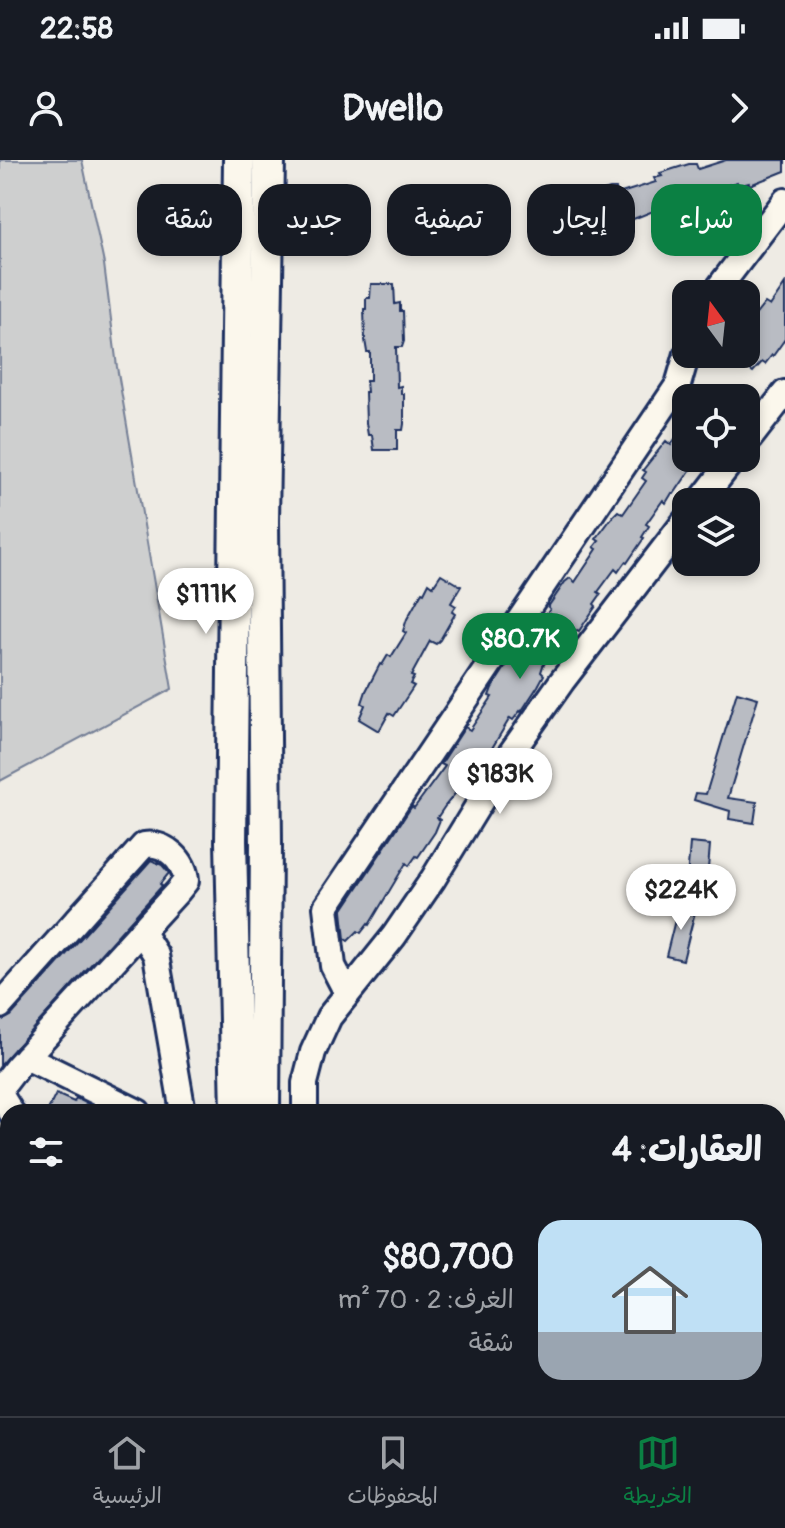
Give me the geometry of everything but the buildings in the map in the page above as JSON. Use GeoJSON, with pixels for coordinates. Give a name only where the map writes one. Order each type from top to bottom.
{"type":"FeatureCollection","features":[{"type":"Feature","properties":{"kind":"main road"},"geometry":{"type":"LineString","coordinates":[[237,1104],[231,841],[239,160]]}},
{"type":"Feature","properties":{"kind":"main road"},"geometry":{"type":"LineString","coordinates":[[264,1104],[266,844],[263,521],[269,160]]}},
{"type":"Feature","properties":{"kind":"street"},"geometry":{"type":"LineString","coordinates":[[725,280],[785,201]]}},
{"type":"Feature","properties":{"kind":"street"},"geometry":{"type":"LineString","coordinates":[[347,993],[333,966],[326,907],[678,385],[683,368]]}},
{"type":"Feature","properties":{"kind":"street"},"geometry":{"type":"LineString","coordinates":[[760,425],[785,393]]}},
{"type":"Feature","properties":{"kind":"street"},"geometry":{"type":"LineString","coordinates":[[711,488],[723,472]]}},
{"type":"Feature","properties":{"kind":"street"},"geometry":{"type":"LineString","coordinates":[[305,1104],[305,1083],[313,1052],[329,1017],[394,936],[504,763],[562,681],[672,538]]}},
{"type":"Feature","properties":{"kind":"street"},"geometry":{"type":"LineString","coordinates":[[0,1006],[144,845],[152,843],[163,846],[182,865],[186,881],[0,1087]]}},
{"type":"Feature","properties":{"kind":"street"},"geometry":{"type":"LineString","coordinates":[[141,931],[156,955],[182,1104]]}},
{"type":"Feature","properties":{"kind":"street"},"geometry":{"type":"LineString","coordinates":[[26,1057],[122,1104]]}},
{"type":"Feature","properties":{"kind":"shaded area"},"geometry":{"type":"Polygon","coordinates":[[[0,160],[82,160],[104,264],[117,367],[172,689],[0,781],[0,160]]]}}]}
